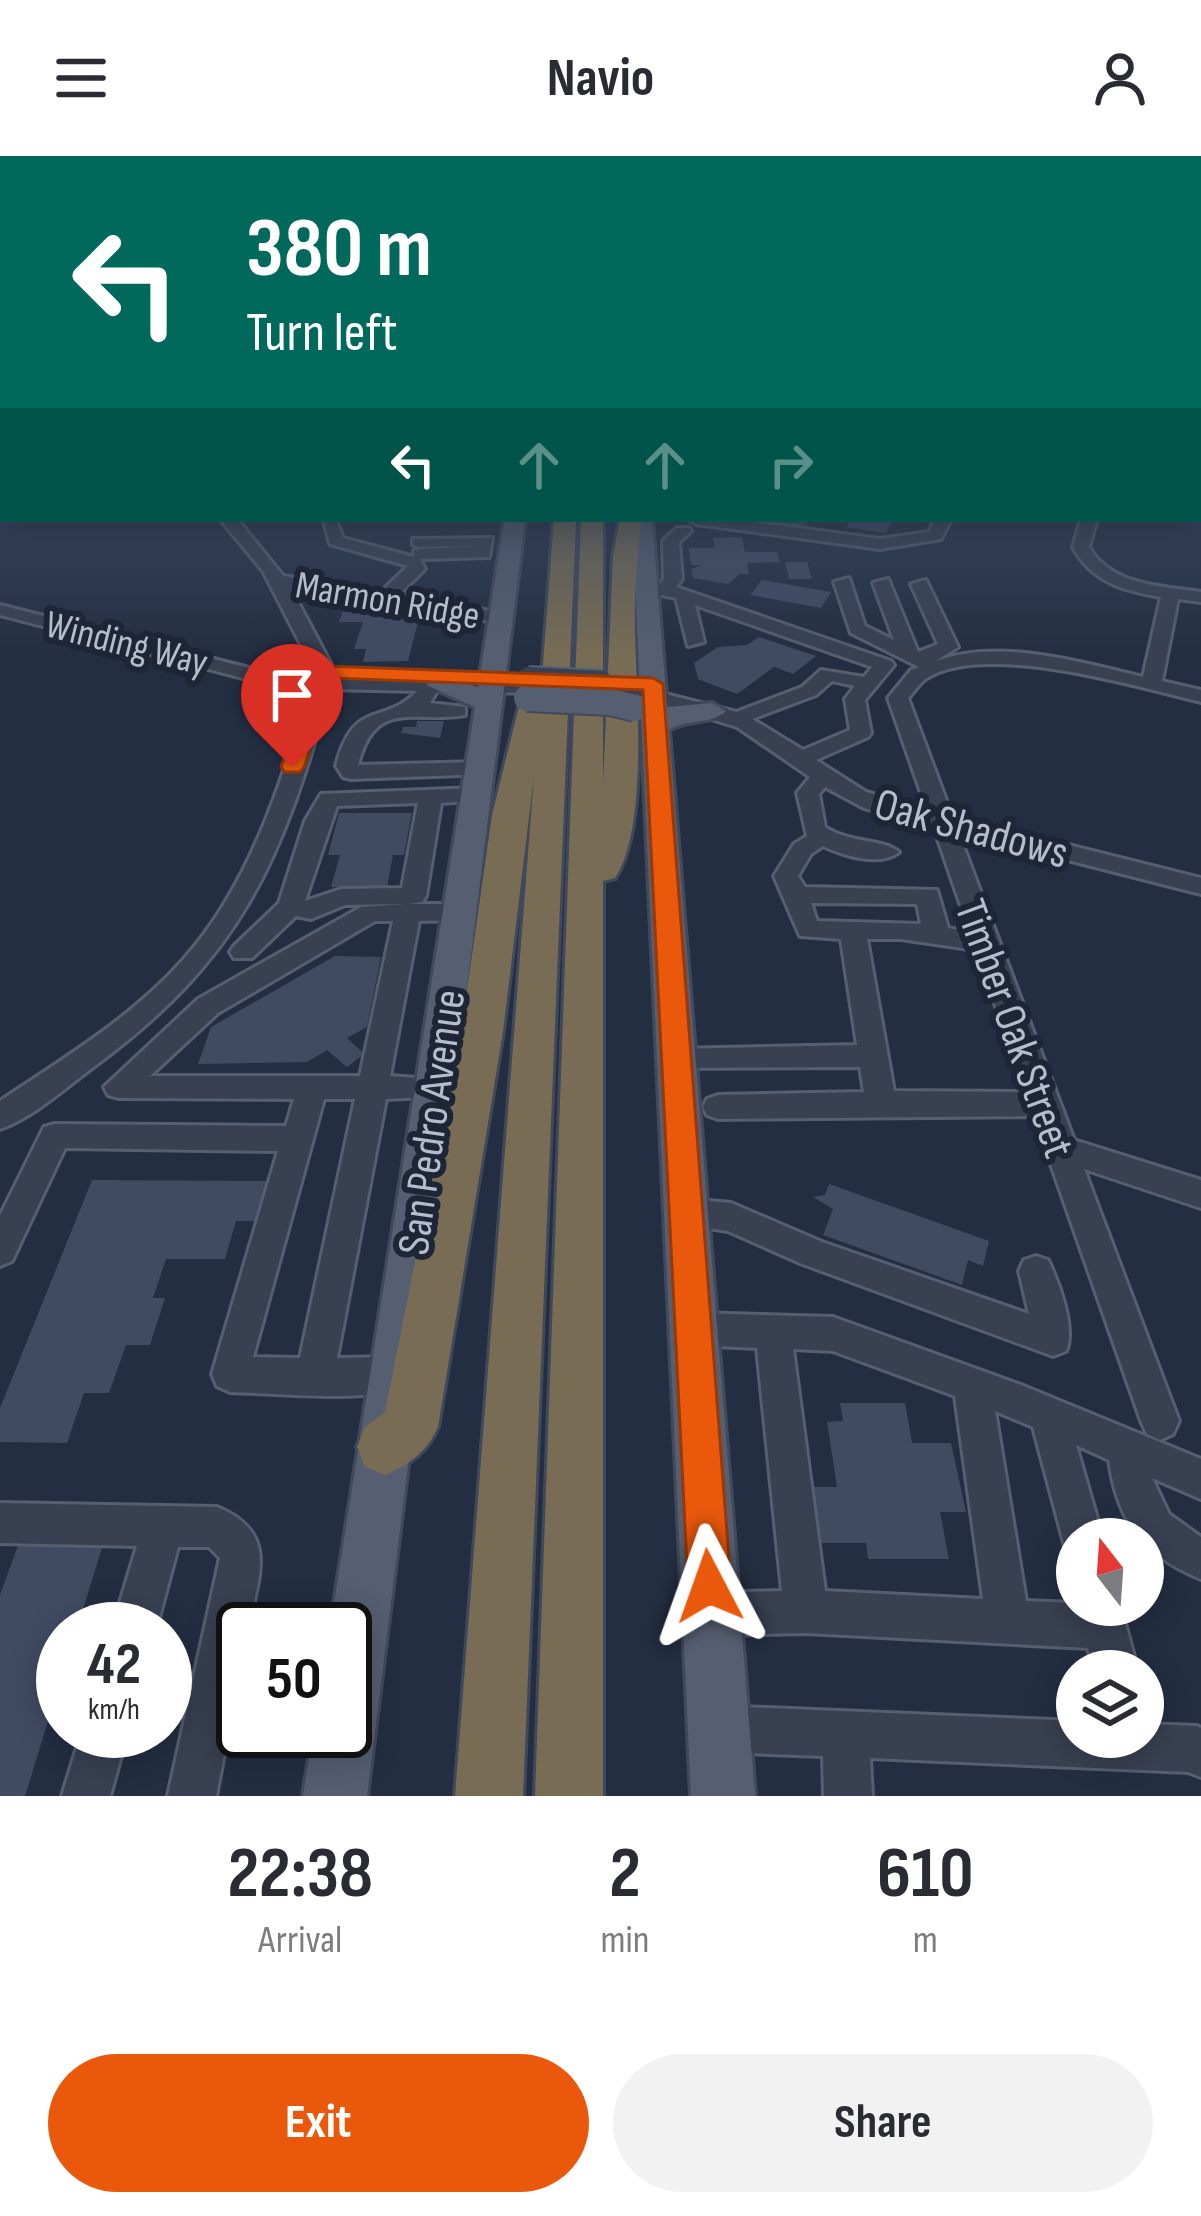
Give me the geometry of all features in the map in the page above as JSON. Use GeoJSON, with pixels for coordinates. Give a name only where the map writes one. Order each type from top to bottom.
{"type":"FeatureCollection","features":[{"type":"Feature","properties":{"kind":"highway"},"geometry":{"type":"LineString","coordinates":[[385,1447],[410,1427],[482,1032],[508,815],[534,706],[565,522]]}},
{"type":"Feature","properties":{"kind":"highway"},"geometry":{"type":"LineString","coordinates":[[569,1796],[592,522]]}},
{"type":"Feature","properties":{"kind":"highway"},"geometry":{"type":"LineString","coordinates":[[585,910],[611,851],[623,769],[621,574],[630,522]]}},
{"type":"Feature","properties":{"kind":"highway"},"geometry":{"type":"LineString","coordinates":[[489,1796],[535,688]]}},
{"type":"Feature","properties":{"kind":"main road","name":"San Pedro Avenue"},"geometry":{"type":"LineString","coordinates":[[362,1602],[515,522]]}},
{"type":"Feature","properties":{"kind":"main road"},"geometry":{"type":"LineString","coordinates":[[643,522],[665,592],[645,701],[676,1060],[722,1796]]}},
{"type":"Feature","properties":{"kind":"main road"},"geometry":{"type":"LineString","coordinates":[[425,682],[490,696],[504,704],[535,688],[610,702],[645,701],[676,713],[712,711]]}},
{"type":"Feature","properties":{"kind":"main road","name":"San Pedro Avenue"},"geometry":{"type":"LineString","coordinates":[[335,1796],[340,1758]]}},
{"type":"Feature","properties":{"kind":"street"},"geometry":{"type":"LineString","coordinates":[[0,1118],[106,1044],[189,970],[224,927],[264,850],[323,679],[276,580],[232,522]]}},
{"type":"Feature","properties":{"kind":"street"},"geometry":{"type":"LineString","coordinates":[[321,522],[336,541],[418,550]]}},
{"type":"Feature","properties":{"kind":"street"},"geometry":{"type":"LineString","coordinates":[[385,598],[416,568],[429,522]]}},
{"type":"Feature","properties":{"kind":"street"},"geometry":{"type":"LineString","coordinates":[[665,592],[673,579],[670,542],[690,525],[831,525],[916,542],[935,536],[942,522]]}},
{"type":"Feature","properties":{"kind":"street"},"geometry":{"type":"LineString","coordinates":[[1088,522],[1081,547],[1087,561],[1123,581],[1201,597]]}},
{"type":"Feature","properties":{"kind":"street","name":"Marmon Ridge"},"geometry":{"type":"LineString","coordinates":[[276,580],[501,618]]}},
{"type":"Feature","properties":{"kind":"street"},"geometry":{"type":"LineString","coordinates":[[843,582],[857,628],[927,659],[1015,658],[1201,696]]}},
{"type":"Feature","properties":{"kind":"street"},"geometry":{"type":"LineString","coordinates":[[882,583],[902,631],[927,659]]}},
{"type":"Feature","properties":{"kind":"street"},"geometry":{"type":"LineString","coordinates":[[920,584],[949,647],[927,659]]}},
{"type":"Feature","properties":{"kind":"street"},"geometry":{"type":"LineString","coordinates":[[665,592],[695,642]]}},
{"type":"Feature","properties":{"kind":"street"},"geometry":{"type":"LineString","coordinates":[[665,592],[878,661],[884,665],[870,678],[871,684]]}},
{"type":"Feature","properties":{"kind":"street"},"geometry":{"type":"LineString","coordinates":[[1151,686],[1171,592]]}},
{"type":"Feature","properties":{"kind":"street","name":"Winding Way"},"geometry":{"type":"LineString","coordinates":[[0,610],[281,682],[425,682]]}},
{"type":"Feature","properties":{"kind":"street"},"geometry":{"type":"LineString","coordinates":[[285,672],[314,652]]}},
{"type":"Feature","properties":{"kind":"street","name":"Timber Oak Street"},"geometry":{"type":"LineString","coordinates":[[927,659],[898,698],[1160,1421]]}},
{"type":"Feature","properties":{"kind":"street","name":"Winding Way"},"geometry":{"type":"LineString","coordinates":[[254,673],[285,672],[323,679]]}},
{"type":"Feature","properties":{"kind":"street"},"geometry":{"type":"LineString","coordinates":[[755,718],[809,691],[828,674],[871,684]]}},
{"type":"Feature","properties":{"kind":"street"},"geometry":{"type":"LineString","coordinates":[[425,682],[424,698],[360,727],[348,758],[351,772],[478,782]]}},
{"type":"Feature","properties":{"kind":"street"},"geometry":{"type":"LineString","coordinates":[[800,759],[861,733],[855,699],[871,684]]}},
{"type":"Feature","properties":{"kind":"street"},"geometry":{"type":"LineString","coordinates":[[490,696],[535,688]]}},
{"type":"Feature","properties":{"kind":"street","name":"Oak Shadows"},"geometry":{"type":"LineString","coordinates":[[645,701],[755,718]]}},
{"type":"Feature","properties":{"kind":"street"},"geometry":{"type":"LineString","coordinates":[[404,708],[458,711]]}},
{"type":"Feature","properties":{"kind":"street","name":"Oak Shadows"},"geometry":{"type":"LineString","coordinates":[[712,711],[755,718],[822,777],[860,799],[1201,886]]}},
{"type":"Feature","properties":{"kind":"street"},"geometry":{"type":"LineString","coordinates":[[755,718],[823,750]]}},
{"type":"Feature","properties":{"kind":"street"},"geometry":{"type":"LineString","coordinates":[[822,777],[808,793],[814,830],[860,852],[886,852]]}},
{"type":"Feature","properties":{"kind":"street"},"geometry":{"type":"LineString","coordinates":[[243,952],[291,906],[317,821],[329,799],[431,796],[478,782]]}},
{"type":"Feature","properties":{"kind":"street"},"geometry":{"type":"LineString","coordinates":[[291,906],[311,910],[341,897],[413,896],[431,796]]}},
{"type":"Feature","properties":{"kind":"street"},"geometry":{"type":"LineString","coordinates":[[822,837],[802,849],[788,865],[786,876],[809,930],[901,931],[986,943]]}},
{"type":"Feature","properties":{"kind":"street"},"geometry":{"type":"LineString","coordinates":[[423,850],[469,849]]}},
{"type":"Feature","properties":{"kind":"street"},"geometry":{"type":"LineString","coordinates":[[797,895],[928,896],[937,937]]}},
{"type":"Feature","properties":{"kind":"street"},"geometry":{"type":"LineString","coordinates":[[315,1376],[408,912]]}},
{"type":"Feature","properties":{"kind":"street"},"geometry":{"type":"LineString","coordinates":[[435,1088],[119,1087],[208,1006],[370,913],[460,912]]}},
{"type":"Feature","properties":{"kind":"street"},"geometry":{"type":"LineString","coordinates":[[851,930],[868,1000],[881,1103]]}},
{"type":"Feature","properties":{"kind":"street"},"geometry":{"type":"LineString","coordinates":[[676,1060],[872,1056]]}},
{"type":"Feature","properties":{"kind":"street"},"geometry":{"type":"LineString","coordinates":[[311,1088],[230,1374],[394,1375]]}},
{"type":"Feature","properties":{"kind":"street"},"geometry":{"type":"LineString","coordinates":[[718,1106],[1044,1104]]}},
{"type":"Feature","properties":{"kind":"street"},"geometry":{"type":"LineString","coordinates":[[0,1251],[55,1136],[297,1139]]}},
{"type":"Feature","properties":{"kind":"street"},"geometry":{"type":"LineString","coordinates":[[1060,1148],[1201,1194]]}},
{"type":"Feature","properties":{"kind":"street"},"geometry":{"type":"LineString","coordinates":[[686,1213],[731,1217],[812,1252],[1053,1339],[1036,1271]]}},
{"type":"Feature","properties":{"kind":"street"},"geometry":{"type":"LineString","coordinates":[[693,1329],[833,1334],[1049,1415],[1201,1479]]}},
{"type":"Feature","properties":{"kind":"street"},"geometry":{"type":"LineString","coordinates":[[773,1331],[806,1612]]}},
{"type":"Feature","properties":{"kind":"street"},"geometry":{"type":"LineString","coordinates":[[972,1385],[1008,1622]]}},
{"type":"Feature","properties":{"kind":"street"},"geometry":{"type":"LineString","coordinates":[[1049,1415],[1076,1518]]}},
{"type":"Feature","properties":{"kind":"street"},"geometry":{"type":"LineString","coordinates":[[1126,1447],[1133,1501],[1169,1545],[1201,1558]]}},
{"type":"Feature","properties":{"kind":"street"},"geometry":{"type":"LineString","coordinates":[[0,1523],[217,1527],[242,1551],[237,1602]]}},
{"type":"Feature","properties":{"kind":"street"},"geometry":{"type":"LineString","coordinates":[[142,1602],[163,1525]]}},
{"type":"Feature","properties":{"kind":"street"},"geometry":{"type":"LineString","coordinates":[[711,1614],[806,1612],[1008,1622],[1056,1619]]}},
{"type":"Feature","properties":{"kind":"street"},"geometry":{"type":"LineString","coordinates":[[718,1729],[1056,1740]]}},
{"type":"Feature","properties":{"kind":"street"},"geometry":{"type":"LineString","coordinates":[[192,1796],[216,1731]]}},
{"type":"Feature","properties":{"kind":"street"},"geometry":{"type":"LineString","coordinates":[[846,1736],[848,1796]]}},
{"type":"Feature","properties":{"kind":"street"},"geometry":{"type":"LineString","coordinates":[[1164,1745],[1197,1749],[1201,1754]]}},
{"type":"Feature","properties":{"kind":"street"},"geometry":{"type":"LineString","coordinates":[[86,1796],[97,1758]]}},
{"type":"Feature","properties":{"kind":"building"},"geometry":{"type":"Polygon","coordinates":[[[761,522],[809,522],[802,531],[761,522]]]}},
{"type":"Feature","properties":{"kind":"building"},"geometry":{"type":"Polygon","coordinates":[[[850,522],[892,522],[885,533],[846,527],[850,522]]]}},
{"type":"Feature","properties":{"kind":"building"},"geometry":{"type":"Polygon","coordinates":[[[713,538],[742,538],[745,552],[777,552],[780,562],[747,563],[749,574],[740,574],[728,584],[693,578],[691,569],[702,565],[691,565],[689,548],[715,548],[713,538]]]}},
{"type":"Feature","properties":{"kind":"building"},"geometry":{"type":"Polygon","coordinates":[[[785,562],[807,562],[812,579],[789,579],[785,562]]]}},
{"type":"Feature","properties":{"kind":"building"},"geometry":{"type":"Polygon","coordinates":[[[762,580],[831,592],[821,608],[750,595],[762,580]]]}},
{"type":"Feature","properties":{"kind":"building"},"geometry":{"type":"Polygon","coordinates":[[[346,602],[369,602],[366,614],[420,614],[408,661],[363,662],[366,649],[354,649],[363,622],[339,622],[346,602]]]}},
{"type":"Feature","properties":{"kind":"building"},"geometry":{"type":"Polygon","coordinates":[[[759,637],[816,656],[793,674],[774,667],[737,694],[698,679],[694,663],[718,647],[747,645],[759,637]]]}},
{"type":"Feature","properties":{"kind":"building"},"geometry":{"type":"Polygon","coordinates":[[[417,721],[444,721],[440,738],[401,733],[403,727],[416,727],[417,721]]]}},
{"type":"Feature","properties":{"kind":"building"},"geometry":{"type":"Polygon","coordinates":[[[339,813],[412,813],[404,855],[393,855],[387,887],[331,887],[340,855],[328,855],[339,813]]]}},
{"type":"Feature","properties":{"kind":"building"},"geometry":{"type":"Polygon","coordinates":[[[335,956],[381,957],[367,1027],[347,1038],[364,1054],[347,1067],[327,1050],[307,1062],[198,1064],[211,1027],[335,956]]]}},
{"type":"Feature","properties":{"kind":"building"},"geometry":{"type":"Polygon","coordinates":[[[92,1180],[269,1181],[258,1221],[236,1221],[225,1259],[166,1259],[153,1298],[165,1298],[150,1345],[126,1345],[109,1393],[84,1393],[67,1443],[0,1442],[0,1408],[92,1180]]]}},
{"type":"Feature","properties":{"kind":"building"},"geometry":{"type":"Polygon","coordinates":[[[829,1184],[989,1241],[983,1266],[968,1260],[962,1285],[823,1235],[833,1209],[813,1197],[825,1195],[829,1184]]]}},
{"type":"Feature","properties":{"kind":"building"},"geometry":{"type":"Polygon","coordinates":[[[840,1403],[905,1403],[912,1443],[951,1443],[966,1512],[940,1512],[949,1559],[868,1559],[866,1543],[821,1543],[813,1487],[837,1487],[827,1422],[843,1421],[840,1403]]]}},
{"type":"Feature","properties":{"kind":"building"},"geometry":{"type":"Polygon","coordinates":[[[21,1537],[105,1538],[85,1602],[36,1602],[37,1758],[25,1796],[0,1796],[0,1595],[21,1537]]]}},
{"type":"Feature","properties":{"kind":"route"},"geometry":{"type":"LineString","coordinates":[[292,767],[325,672],[653,684],[709,1586]]}}]}
